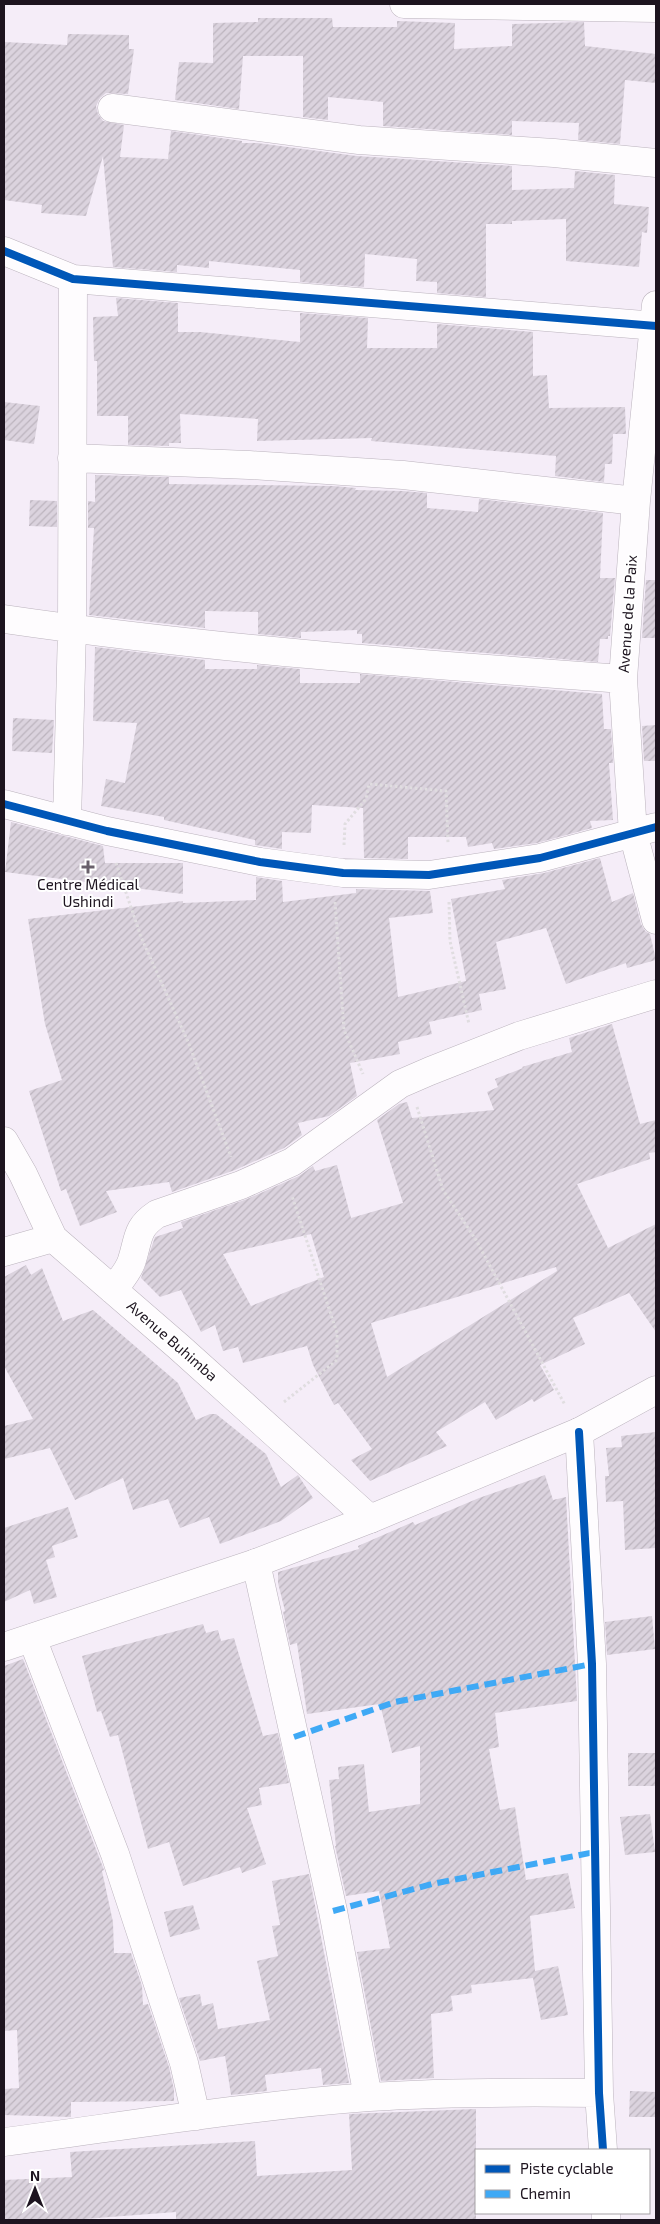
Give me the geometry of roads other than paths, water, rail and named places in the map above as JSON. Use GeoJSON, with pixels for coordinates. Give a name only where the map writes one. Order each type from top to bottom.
{"type":"FeatureCollection","features":[{"type":"Feature","properties":{"kind":"street"},"geometry":{"type":"LineString","coordinates":[[404,4],[656,8]]}},
{"type":"Feature","properties":{"kind":"street"},"geometry":{"type":"LineString","coordinates":[[112,108],[359,140],[554,153],[656,164]]}},
{"type":"Feature","properties":{"kind":"street"},"geometry":{"type":"LineString","coordinates":[[4,251],[73,279],[656,319]]}},
{"type":"Feature","properties":{"kind":"street"},"geometry":{"type":"LineString","coordinates":[[67,821],[72,629],[73,279]]}},
{"type":"Feature","properties":{"kind":"street","name":"Avenue de la Paix"},"geometry":{"type":"LineString","coordinates":[[656,319],[642,516],[623,679],[656,920]]}},
{"type":"Feature","properties":{"kind":"street"},"geometry":{"type":"LineString","coordinates":[[72,458],[249,465],[403,475],[642,516]]}},
{"type":"Feature","properties":{"kind":"street"},"geometry":{"type":"LineString","coordinates":[[4,619],[72,629],[366,660],[623,679]]}},
{"type":"Feature","properties":{"kind":"street"},"geometry":{"type":"LineString","coordinates":[[4,804],[107,832],[260,862],[343,873],[429,875],[540,858],[644,830]]}},
{"type":"Feature","properties":{"kind":"street"},"geometry":{"type":"LineString","coordinates":[[113,1290],[128,1270],[141,1228],[147,1220],[157,1214],[241,1185],[292,1162],[400,1084],[519,1036],[656,994]]}},
{"type":"Feature","properties":{"kind":"street","name":"Avenue Buhimba"},"geometry":{"type":"LineString","coordinates":[[4,1141],[23,1174],[53,1238],[370,1519]]}},
{"type":"Feature","properties":{"kind":"street"},"geometry":{"type":"LineString","coordinates":[[4,1252],[53,1238]]}},
{"type":"Feature","properties":{"kind":"street"},"geometry":{"type":"LineString","coordinates":[[4,1647],[256,1563],[370,1519],[579,1432],[656,1390]]}},
{"type":"Feature","properties":{"kind":"street"},"geometry":{"type":"LineString","coordinates":[[579,1432],[592,1664],[599,2093],[602,2149]]}},
{"type":"Feature","properties":{"kind":"street"},"geometry":{"type":"LineString","coordinates":[[256,1563],[333,1911],[368,2097]]}},
{"type":"Feature","properties":{"kind":"street"},"geometry":{"type":"LineString","coordinates":[[32,1638],[115,1854],[184,2063],[196,2116]]}},
{"type":"Feature","properties":{"kind":"street"},"geometry":{"type":"LineString","coordinates":[[4,2142],[196,2116],[368,2097],[492,2091],[599,2093]]}},
{"type":"Feature","properties":{"kind":"place","name":"Centre Médical Ushindi"},"geometry":{"type":"Point","coordinates":[88,867]}}]}
